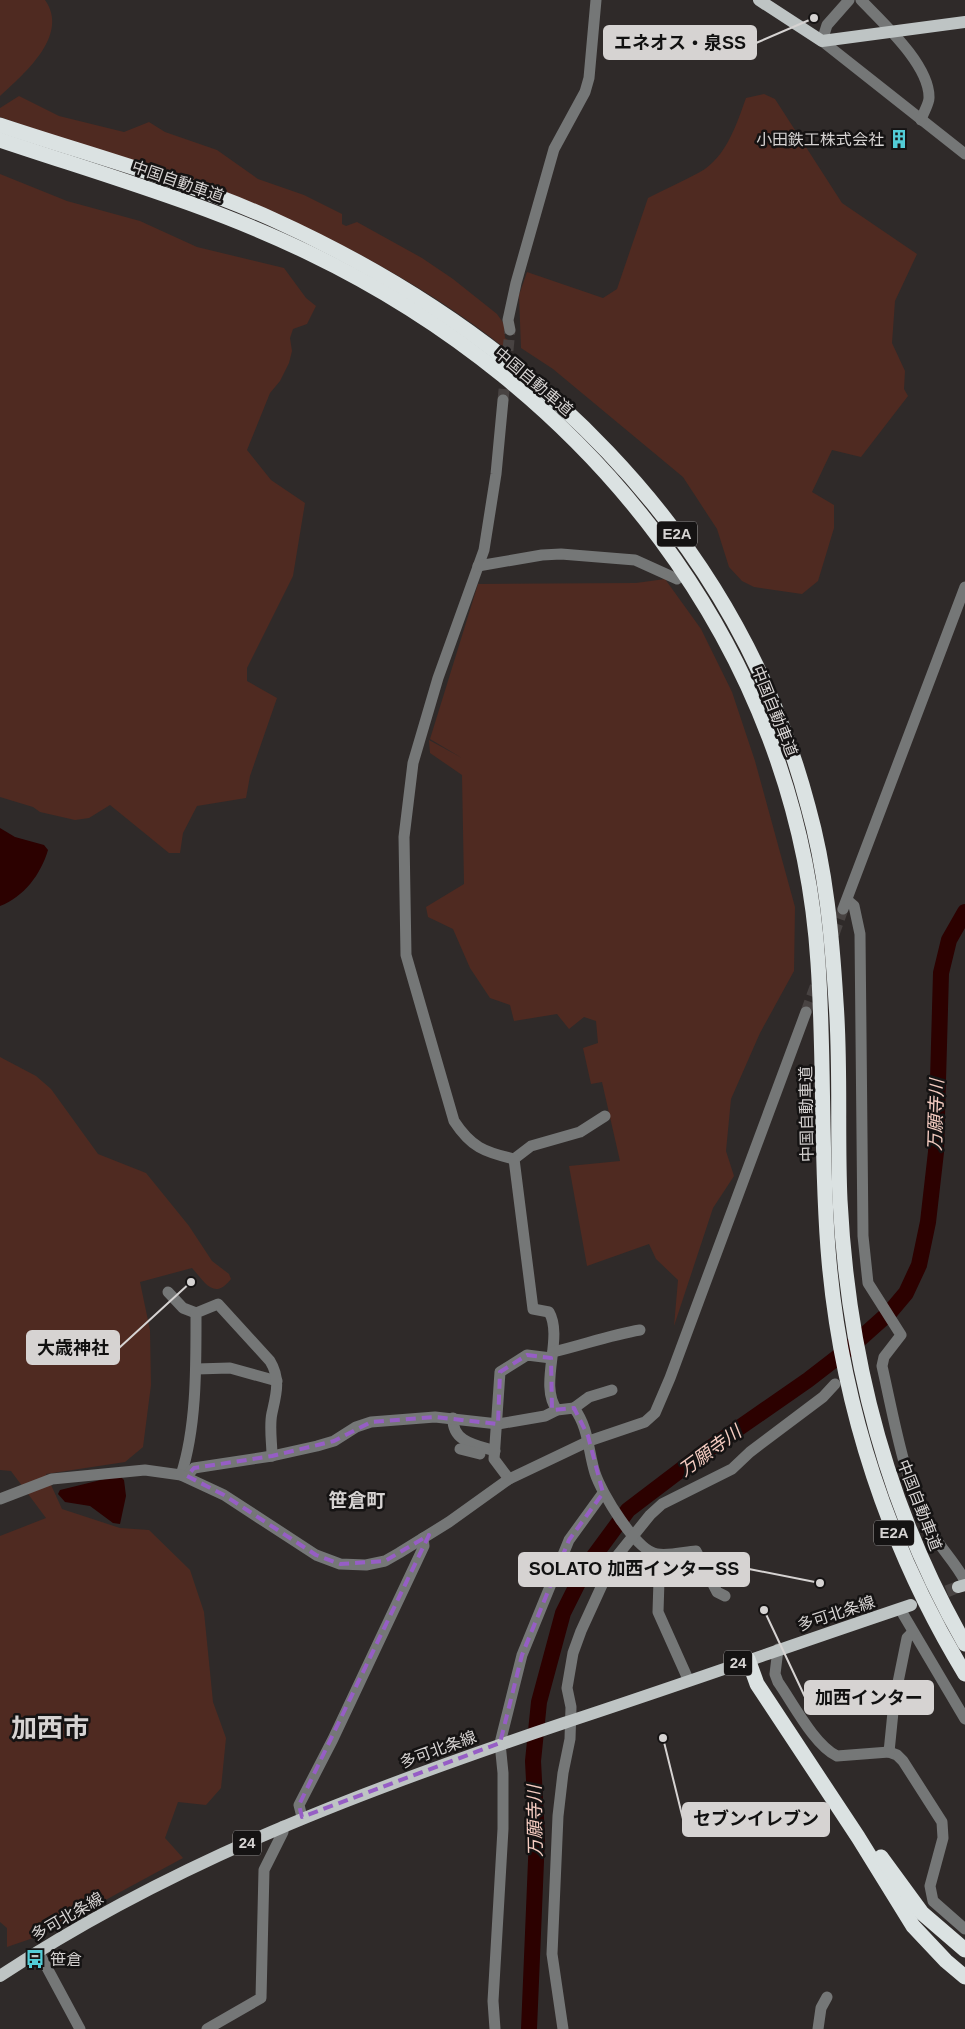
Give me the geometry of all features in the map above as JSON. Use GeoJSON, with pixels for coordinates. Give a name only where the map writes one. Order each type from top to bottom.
{"type":"FeatureCollection","features":[{"type":"Feature","properties":{"kind":"highway","name":"中国自動車道"},"geometry":{"type":"LineString","coordinates":[[0,125],[149,173],[266,217],[323,243],[408,291],[482,340],[575,418],[652,500],[686,545],[717,591],[743,638],[767,688],[798,771],[818,845],[827,896],[837,1008],[840,1199],[849,1306],[860,1369],[890,1480],[932,1581],[965,1644]]}},
{"type":"Feature","properties":{"kind":"highway","name":"中国自動車道"},"geometry":{"type":"LineString","coordinates":[[0,140],[206,209],[306,252],[372,287],[473,353],[523,392],[604,470],[640,510],[672,553],[724,637],[752,695],[782,776],[802,849],[818,956],[825,1199],[841,1383],[900,1547],[922,1596],[965,1674]]}},
{"type":"Feature","properties":{"kind":"highway"},"geometry":{"type":"LineString","coordinates":[[890,1480],[921,1546],[965,1622]]}},
{"type":"Feature","properties":{"kind":"highway"},"geometry":{"type":"LineString","coordinates":[[748,1659],[766,1678],[864,1833],[922,1913],[962,1945]]}},
{"type":"Feature","properties":{"kind":"highway"},"geometry":{"type":"LineString","coordinates":[[748,1659],[757,1684],[858,1836],[913,1926],[946,1961],[965,1977]]}},
{"type":"Feature","properties":{"kind":"highway"},"geometry":{"type":"LineString","coordinates":[[946,1961],[965,1969]]}},
{"type":"Feature","properties":{"kind":"main road"},"geometry":{"type":"LineString","coordinates":[[759,0],[822,41],[965,22]]}},
{"type":"Feature","properties":{"kind":"main road","name":"多可北条線"},"geometry":{"type":"LineString","coordinates":[[0,1976],[38,1951],[158,1883],[302,1817],[504,1742],[905,1607]]}},
{"type":"Feature","properties":{"kind":"street"},"geometry":{"type":"LineString","coordinates":[[510,330],[508,320],[521,266],[554,149],[585,92],[589,78],[596,0]]}},
{"type":"Feature","properties":{"kind":"street"},"geometry":{"type":"LineString","coordinates":[[849,0],[827,26],[822,41],[965,154]]}},
{"type":"Feature","properties":{"kind":"street"},"geometry":{"type":"LineString","coordinates":[[861,0],[892,33],[911,57],[924,78],[929,98],[921,120]]}},
{"type":"Feature","properties":{"kind":"street"},"geometry":{"type":"LineString","coordinates":[[503,400],[487,535],[478,566],[438,678],[413,763],[404,837],[406,954],[454,1121],[465,1138],[476,1146],[514,1159]]}},
{"type":"Feature","properties":{"kind":"street"},"geometry":{"type":"LineString","coordinates":[[478,566],[542,555],[561,554],[635,560],[676,579]]}},
{"type":"Feature","properties":{"kind":"street"},"geometry":{"type":"LineString","coordinates":[[963,1584],[928,1527],[918,1504],[900,1446],[882,1366],[884,1357],[901,1335],[868,1283],[863,1236],[860,934],[854,906],[845,904],[965,587]]}},
{"type":"Feature","properties":{"kind":"street"},"geometry":{"type":"LineString","coordinates":[[0,1499],[52,1479],[145,1470],[184,1476],[224,1494],[316,1555],[340,1564],[366,1565],[385,1561],[423,1538],[509,1479],[589,1441],[645,1422],[655,1413],[670,1378],[806,1012]]}},
{"type":"Feature","properties":{"kind":"street"},"geometry":{"type":"LineString","coordinates":[[514,1159],[531,1146],[580,1132],[605,1116]]}},
{"type":"Feature","properties":{"kind":"street"},"geometry":{"type":"LineString","coordinates":[[514,1159],[529,1291],[533,1309],[549,1312],[553,1320],[552,1403],[557,1410]]}},
{"type":"Feature","properties":{"kind":"street"},"geometry":{"type":"LineString","coordinates":[[168,1292],[183,1308],[196,1313],[218,1304],[270,1361],[276,1372],[277,1398],[272,1414],[272,1456]]}},
{"type":"Feature","properties":{"kind":"street"},"geometry":{"type":"LineString","coordinates":[[184,1476],[196,1369],[196,1313]]}},
{"type":"Feature","properties":{"kind":"street"},"geometry":{"type":"LineString","coordinates":[[494,1455],[498,1424],[497,1407],[500,1372],[527,1356],[552,1355],[597,1342],[610,1335],[640,1330]]}},
{"type":"Feature","properties":{"kind":"street"},"geometry":{"type":"LineString","coordinates":[[196,1369],[230,1368],[276,1382]]}},
{"type":"Feature","properties":{"kind":"street"},"geometry":{"type":"LineString","coordinates":[[563,2029],[552,1954],[558,1816],[568,1722],[567,1688],[573,1654],[612,1562],[630,1533],[662,1504],[732,1469],[750,1452],[841,1383]]}},
{"type":"Feature","properties":{"kind":"street"},"geometry":{"type":"LineString","coordinates":[[184,1476],[194,1468],[272,1456],[334,1441],[356,1427],[371,1422],[435,1417],[498,1424],[545,1416],[557,1410],[574,1408],[590,1397],[612,1390]]}},
{"type":"Feature","properties":{"kind":"street"},"geometry":{"type":"LineString","coordinates":[[574,1408],[580,1415],[589,1441],[595,1473],[605,1496],[630,1533],[657,1554],[696,1551],[717,1592],[724,1596]]}},
{"type":"Feature","properties":{"kind":"street"},"geometry":{"type":"LineString","coordinates":[[453,1418],[454,1428],[462,1441],[494,1455],[509,1479]]}},
{"type":"Feature","properties":{"kind":"street"},"geometry":{"type":"LineString","coordinates":[[460,1449],[494,1455]]}},
{"type":"Feature","properties":{"kind":"street"},"geometry":{"type":"LineString","coordinates":[[495,2029],[492,2001],[503,1829],[504,1742],[525,1646],[569,1540],[605,1496]]}},
{"type":"Feature","properties":{"kind":"street"},"geometry":{"type":"LineString","coordinates":[[302,1817],[299,1805],[333,1739],[424,1546],[423,1538]]}},
{"type":"Feature","properties":{"kind":"street"},"geometry":{"type":"LineString","coordinates":[[657,1554],[659,1580],[658,1612],[688,1680]]}},
{"type":"Feature","properties":{"kind":"street"},"geometry":{"type":"LineString","coordinates":[[905,1607],[912,1632],[965,1719]]}},
{"type":"Feature","properties":{"kind":"street"},"geometry":{"type":"LineString","coordinates":[[889,1752],[896,1693],[907,1638],[912,1632]]}},
{"type":"Feature","properties":{"kind":"street"},"geometry":{"type":"LineString","coordinates":[[778,1649],[775,1674],[778,1682],[820,1743],[829,1752],[836,1756],[889,1752],[903,1760],[942,1822],[943,1838],[930,1886],[930,1893],[939,1909],[965,1928]]}},
{"type":"Feature","properties":{"kind":"street"},"geometry":{"type":"LineString","coordinates":[[207,2029],[261,1998],[264,1870],[283,1832],[283,1826]]}},
{"type":"Feature","properties":{"kind":"street"},"geometry":{"type":"LineString","coordinates":[[38,1951],[80,2029]]}},
{"type":"Feature","properties":{"kind":"street"},"geometry":{"type":"LineString","coordinates":[[818,2029],[821,2008],[827,1997]]}},
{"type":"Feature","properties":{"kind":"highlighted area"},"geometry":{"type":"Polygon","coordinates":[[[527,1355],[551,1358],[552,1410],[574,1408],[588,1436],[603,1493],[569,1540],[522,1655],[500,1743],[302,1817],[299,1805],[429,1535],[385,1561],[340,1564],[316,1555],[224,1495],[187,1476],[194,1468],[272,1456],[334,1441],[371,1422],[435,1417],[498,1424],[500,1372],[527,1355]]]}},
{"type":"Feature","properties":{"kind":"shaded area"},"geometry":{"type":"Polygon","coordinates":[[[0,0],[45,0],[51,13],[52,27],[41,53],[21,77],[0,96],[0,0]]]}},
{"type":"Feature","properties":{"kind":"shaded area"},"geometry":{"type":"Polygon","coordinates":[[[764,94],[775,99],[842,203],[917,254],[895,301],[892,343],[905,371],[904,389],[908,396],[861,457],[832,450],[812,492],[834,505],[834,528],[818,581],[802,594],[754,587],[742,581],[729,567],[717,529],[683,477],[553,369],[521,348],[519,295],[527,272],[603,298],[617,289],[648,198],[709,166],[724,149],[746,98],[764,94]]]}},
{"type":"Feature","properties":{"kind":"shaded area"},"geometry":{"type":"Polygon","coordinates":[[[19,96],[59,116],[124,132],[149,122],[165,132],[217,150],[258,179],[304,195],[342,214],[342,224],[346,226],[357,222],[422,258],[453,279],[497,314],[504,324],[505,338],[508,340],[507,350],[452,309],[422,290],[331,239],[299,224],[268,210],[0,117],[0,108],[19,96]]]}},
{"type":"Feature","properties":{"kind":"shaded area"},"geometry":{"type":"Polygon","coordinates":[[[0,174],[67,201],[140,221],[197,247],[284,268],[306,298],[316,306],[307,324],[293,329],[290,338],[292,351],[289,363],[280,381],[270,393],[247,450],[271,480],[305,503],[293,576],[247,668],[247,681],[277,698],[250,776],[246,798],[197,806],[183,833],[180,853],[169,853],[110,805],[89,818],[75,820],[40,812],[33,807],[0,797],[0,174]]]}},
{"type":"Feature","properties":{"kind":"shaded area"},"geometry":{"type":"Polygon","coordinates":[[[665,579],[701,629],[732,692],[755,761],[795,907],[794,971],[760,1033],[731,1099],[726,1151],[734,1176],[713,1208],[674,1326],[678,1280],[656,1259],[649,1244],[587,1266],[569,1166],[620,1161],[602,1082],[591,1084],[583,1048],[598,1043],[596,1021],[584,1017],[569,1029],[557,1014],[514,1021],[510,1005],[490,998],[470,968],[453,929],[428,917],[426,907],[464,884],[462,775],[430,753],[429,740],[462,758],[430,739],[478,584],[636,583],[665,579]]]}},
{"type":"Feature","properties":{"kind":"shaded area"},"geometry":{"type":"Polygon","coordinates":[[[0,828],[15,837],[44,845],[48,850],[41,868],[24,891],[0,906],[0,828]]]}},
{"type":"Feature","properties":{"kind":"shaded area"},"geometry":{"type":"Polygon","coordinates":[[[0,1057],[36,1076],[51,1089],[98,1154],[146,1173],[189,1226],[212,1261],[229,1274],[231,1279],[220,1289],[215,1289],[210,1287],[192,1268],[140,1282],[150,1330],[151,1385],[143,1447],[125,1462],[46,1474],[62,1509],[120,1528],[149,1530],[190,1570],[204,1612],[213,1702],[226,1738],[221,1788],[206,1805],[178,1802],[165,1838],[183,1858],[39,1936],[7,1947],[7,1928],[0,1922],[0,1536],[46,1518],[11,1471],[0,1470],[0,1057]]]}},
{"type":"Feature","properties":{"kind":"shaded area"},"geometry":{"type":"Polygon","coordinates":[[[113,1477],[121,1477],[124,1480],[126,1496],[120,1524],[113,1523],[90,1506],[65,1502],[58,1494],[60,1490],[113,1477]]]}},
{"type":"Feature","properties":{"kind":"waterway","name":"万願寺川"},"geometry":{"type":"LineString","coordinates":[[529,2029],[537,1837],[533,1761],[539,1702],[563,1613],[586,1567],[628,1510],[703,1453],[808,1380],[852,1346],[890,1312],[906,1293],[919,1265],[928,1222],[936,1152],[941,973],[949,940],[965,912]]}},
{"type":"Feature","properties":{"kind":"tunnel"},"geometry":{"type":"LineString","coordinates":[[503,400],[510,330]]}},
{"type":"Feature","properties":{"kind":"tunnel"},"geometry":{"type":"LineString","coordinates":[[806,1012],[843,909]]}},
{"type":"Feature","properties":{"kind":"tunnel"},"geometry":{"type":"LineString","coordinates":[[930,1598],[958,1587]]}},
{"type":"Feature","properties":{"kind":"place","name":"エネオス・泉SS"},"geometry":{"type":"Point","coordinates":[814,18]}},
{"type":"Feature","properties":{"kind":"place","name":"小田鉄工株式会社"},"geometry":{"type":"Point","coordinates":[899,139]}},
{"type":"Feature","properties":{"kind":"place","name":"大歳神社"},"geometry":{"type":"Point","coordinates":[191,1282]}},
{"type":"Feature","properties":{"kind":"place","name":"SOLATO 加西インターSS"},"geometry":{"type":"Point","coordinates":[820,1583]}},
{"type":"Feature","properties":{"kind":"place","name":"加西インター"},"geometry":{"type":"Point","coordinates":[764,1610]}},
{"type":"Feature","properties":{"kind":"place","name":"セブンイレブン"},"geometry":{"type":"Point","coordinates":[663,1738]}},
{"type":"Feature","properties":{"kind":"place","name":"笹倉"},"geometry":{"type":"Point","coordinates":[35,1959]}},
{"type":"Feature","properties":{"kind":"district","name":"笹倉町"},"geometry":{"type":"Point","coordinates":[357,1500]}},
{"type":"Feature","properties":{"kind":"district","name":"加西市"},"geometry":{"type":"Point","coordinates":[50,1728]}}]}
